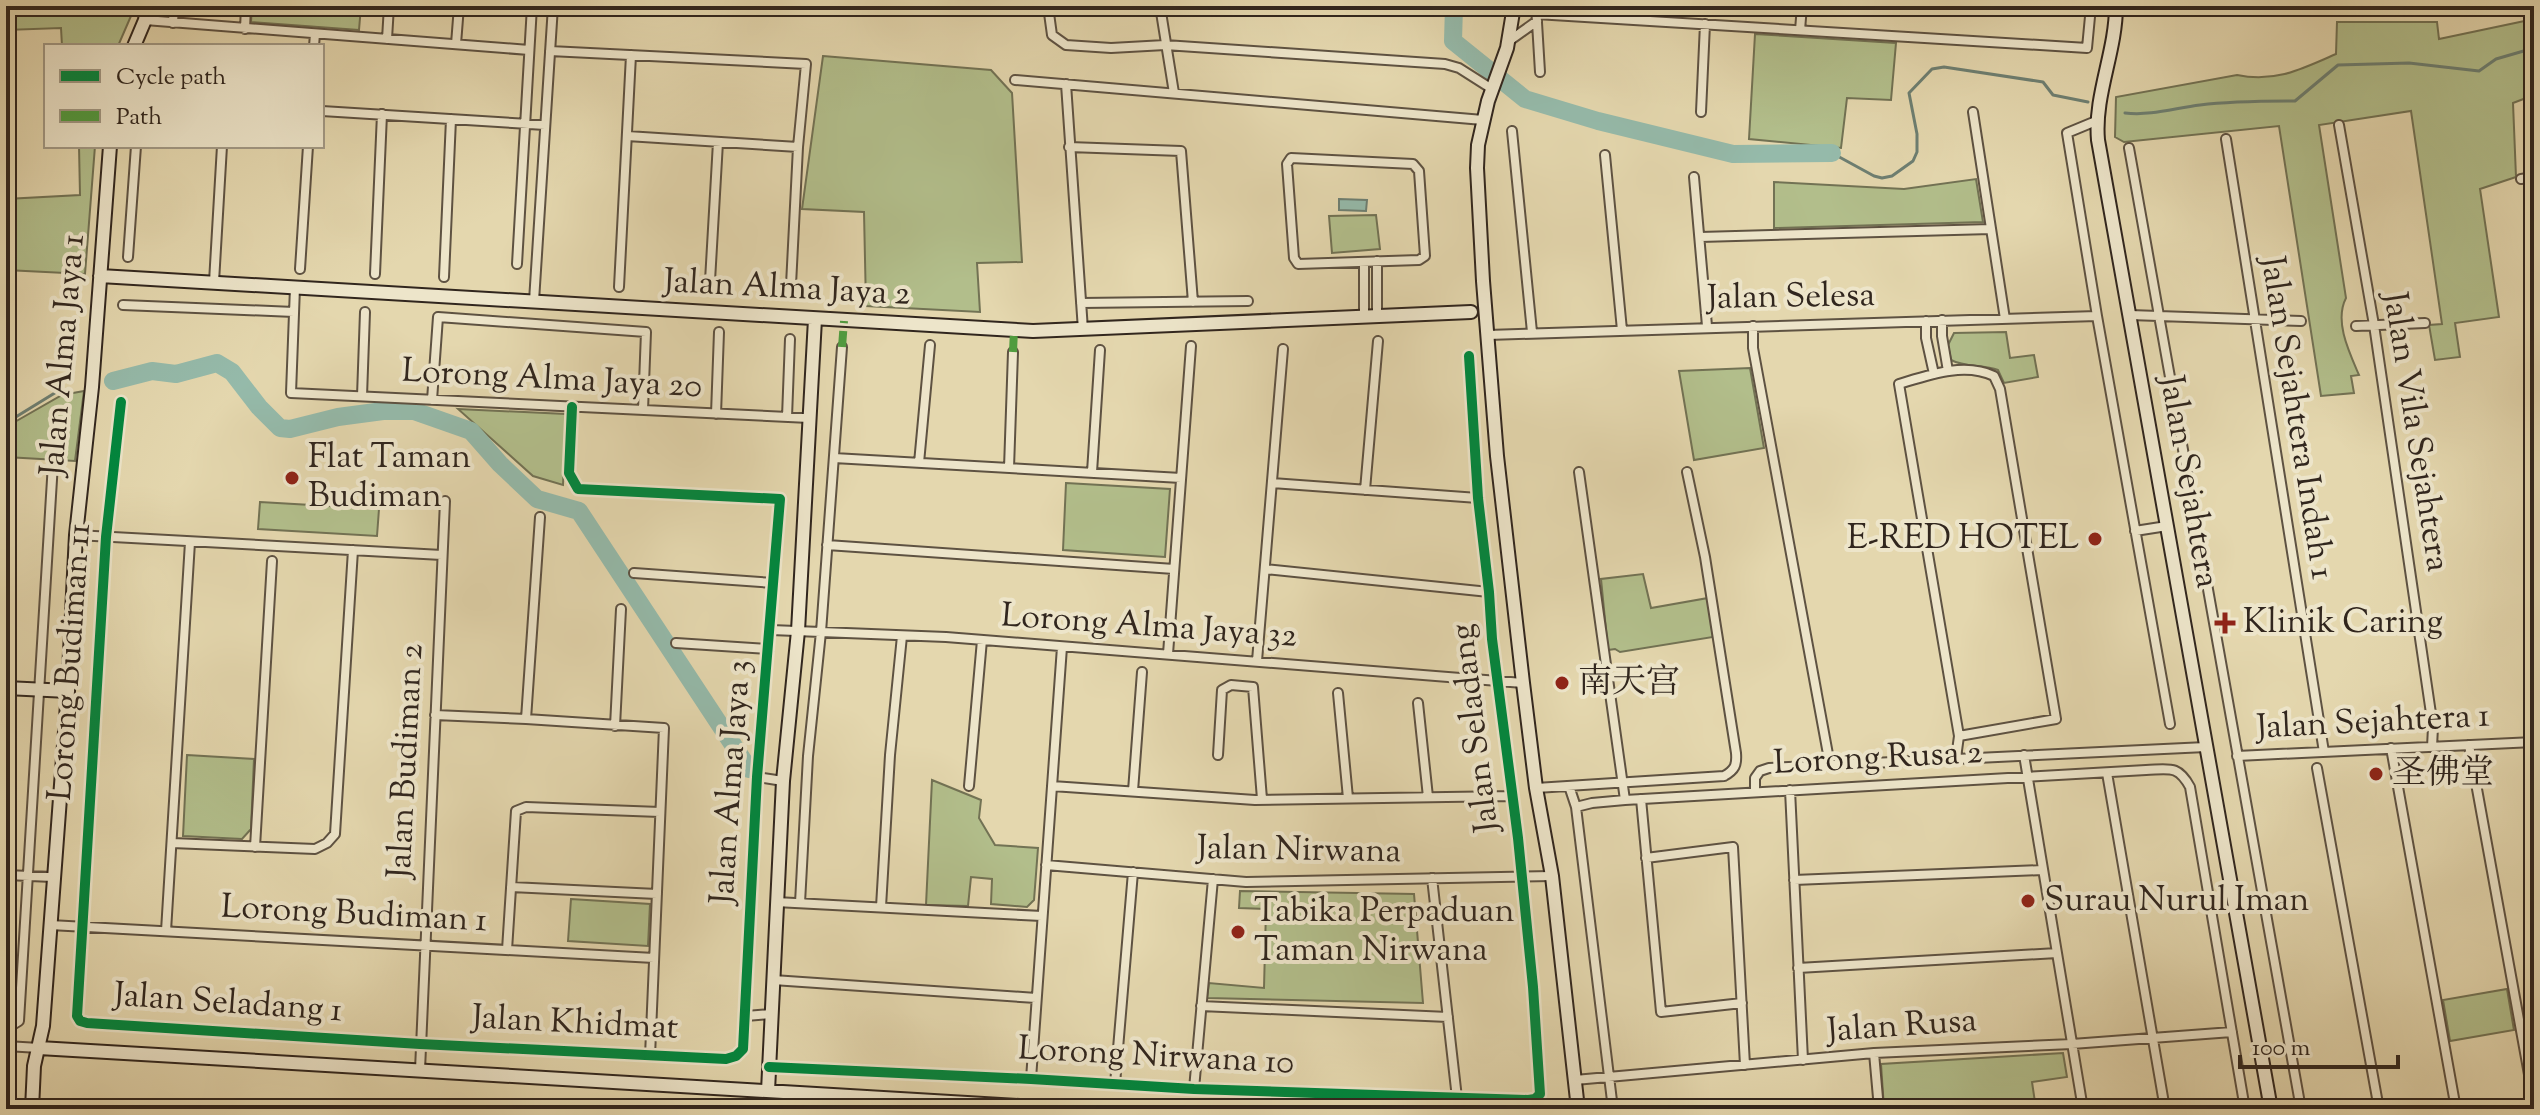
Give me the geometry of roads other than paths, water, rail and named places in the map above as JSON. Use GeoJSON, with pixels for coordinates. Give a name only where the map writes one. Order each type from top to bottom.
{"type":"FeatureCollection","features":[{"type":"Feature","properties":{"kind":"street"},"geometry":{"type":"LineString","coordinates":[[135,44],[147,6]]}},
{"type":"Feature","properties":{"kind":"street"},"geometry":{"type":"LineString","coordinates":[[173,23],[174,6]]}},
{"type":"Feature","properties":{"kind":"street"},"geometry":{"type":"LineString","coordinates":[[245,29],[246,6]]}},
{"type":"Feature","properties":{"kind":"street"},"geometry":{"type":"LineString","coordinates":[[387,39],[389,6]]}},
{"type":"Feature","properties":{"kind":"street"},"geometry":{"type":"LineString","coordinates":[[456,44],[459,6]]}},
{"type":"Feature","properties":{"kind":"street"},"geometry":{"type":"LineString","coordinates":[[517,264],[532,6]]}},
{"type":"Feature","properties":{"kind":"street"},"geometry":{"type":"LineString","coordinates":[[534,301],[553,6]]}},
{"type":"Feature","properties":{"kind":"street"},"geometry":{"type":"LineString","coordinates":[[1048,6],[1052,35],[1066,45],[1111,48],[1165,45],[1445,64],[1493,86]]}},
{"type":"Feature","properties":{"kind":"street"},"geometry":{"type":"LineString","coordinates":[[1160,6],[1174,93]]}},
{"type":"Feature","properties":{"kind":"street","name":"Jalan Seladang"},"geometry":{"type":"LineString","coordinates":[[1514,6],[1508,44],[1493,86],[1478,145],[1483,281],[1497,456],[1523,683],[1536,788],[1552,876],[1578,1109]]}},
{"type":"Feature","properties":{"kind":"street"},"geometry":{"type":"LineString","coordinates":[[1800,30],[1802,6]]}},
{"type":"Feature","properties":{"kind":"street"},"geometry":{"type":"LineString","coordinates":[[1536,13],[2087,48],[2091,6]]}},
{"type":"Feature","properties":{"kind":"street","name":"Jalan Sejahtera"},"geometry":{"type":"LineString","coordinates":[[2116,6],[2115,29],[2097,118],[2271,1109]]}},
{"type":"Feature","properties":{"kind":"street"},"geometry":{"type":"LineString","coordinates":[[1508,44],[1536,13]]}},
{"type":"Feature","properties":{"kind":"street"},"geometry":{"type":"LineString","coordinates":[[1536,13],[1540,72]]}},
{"type":"Feature","properties":{"kind":"street"},"geometry":{"type":"LineString","coordinates":[[145,20],[529,50]]}},
{"type":"Feature","properties":{"kind":"street"},"geometry":{"type":"LineString","coordinates":[[1701,112],[1705,24]]}},
{"type":"Feature","properties":{"kind":"street"},"geometry":{"type":"LineString","coordinates":[[314,44],[315,34]]}},
{"type":"Feature","properties":{"kind":"street"},"geometry":{"type":"LineString","coordinates":[[550,51],[806,64],[791,285]]}},
{"type":"Feature","properties":{"kind":"street"},"geometry":{"type":"LineString","coordinates":[[619,287],[631,55]]}},
{"type":"Feature","properties":{"kind":"street"},"geometry":{"type":"LineString","coordinates":[[1015,80],[1483,120]]}},
{"type":"Feature","properties":{"kind":"street"},"geometry":{"type":"LineString","coordinates":[[1066,84],[1083,330]]}},
{"type":"Feature","properties":{"kind":"street"},"geometry":{"type":"LineString","coordinates":[[324,111],[545,125]]}},
{"type":"Feature","properties":{"kind":"street"},"geometry":{"type":"LineString","coordinates":[[1973,112],[2005,319]]}},
{"type":"Feature","properties":{"kind":"street"},"geometry":{"type":"LineString","coordinates":[[375,274],[382,114]]}},
{"type":"Feature","properties":{"kind":"street"},"geometry":{"type":"LineString","coordinates":[[2097,118],[2067,133],[2170,724]]}},
{"type":"Feature","properties":{"kind":"street"},"geometry":{"type":"LineString","coordinates":[[444,277],[451,119]]}},
{"type":"Feature","properties":{"kind":"street","name":"Jalan Vila Sejahtera"},"geometry":{"type":"LineString","coordinates":[[2339,125],[2374,325],[2433,727],[2432,747]]}},
{"type":"Feature","properties":{"kind":"street"},"geometry":{"type":"LineString","coordinates":[[1512,131],[1532,332]]}},
{"type":"Feature","properties":{"kind":"street"},"geometry":{"type":"LineString","coordinates":[[627,136],[798,147]]}},
{"type":"Feature","properties":{"kind":"street","name":"Jalan Sejahtera Indah 1"},"geometry":{"type":"LineString","coordinates":[[2226,139],[2324,752]]}},
{"type":"Feature","properties":{"kind":"street"},"geometry":{"type":"LineString","coordinates":[[710,281],[718,142]]}},
{"type":"Feature","properties":{"kind":"street"},"geometry":{"type":"LineString","coordinates":[[1069,147],[1181,151],[1193,302]]}},
{"type":"Feature","properties":{"kind":"street","name":"Jalan Alma Jaya 1"},"geometry":{"type":"LineString","coordinates":[[32,1109],[34,1066],[43,1026],[68,691],[76,535],[92,387],[110,148]]}},
{"type":"Feature","properties":{"kind":"street"},"geometry":{"type":"LineString","coordinates":[[128,257],[136,148]]}},
{"type":"Feature","properties":{"kind":"street"},"geometry":{"type":"LineString","coordinates":[[214,282],[222,148]]}},
{"type":"Feature","properties":{"kind":"street"},"geometry":{"type":"LineString","coordinates":[[300,269],[308,148]]}},
{"type":"Feature","properties":{"kind":"street"},"geometry":{"type":"LineString","coordinates":[[2129,148],[2237,756]]}},
{"type":"Feature","properties":{"kind":"street"},"geometry":{"type":"LineString","coordinates":[[1605,155],[1622,330]]}},
{"type":"Feature","properties":{"kind":"street"},"geometry":{"type":"LineString","coordinates":[[1291,158],[1413,164],[1419,171],[1425,256],[1419,260],[1377,261],[1298,264],[1294,258],[1287,164],[1291,158]]}},
{"type":"Feature","properties":{"kind":"street"},"geometry":{"type":"LineString","coordinates":[[1694,177],[1707,326]]}},
{"type":"Feature","properties":{"kind":"street"},"geometry":{"type":"LineString","coordinates":[[2521,179],[2534,177]]}},
{"type":"Feature","properties":{"kind":"street"},"geometry":{"type":"LineString","coordinates":[[1700,237],[1991,229]]}},
{"type":"Feature","properties":{"kind":"street"},"geometry":{"type":"LineString","coordinates":[[1370,317],[1377,261]]}},
{"type":"Feature","properties":{"kind":"street"},"geometry":{"type":"LineString","coordinates":[[1364,262],[1370,317]]}},
{"type":"Feature","properties":{"kind":"street","name":"Jalan Alma Jaya 2"},"geometry":{"type":"LineString","coordinates":[[100,276],[1033,331],[1471,312]]}},
{"type":"Feature","properties":{"kind":"street"},"geometry":{"type":"LineString","coordinates":[[1483,281],[1471,312],[1489,353]]}},
{"type":"Feature","properties":{"kind":"street"},"geometry":{"type":"LineString","coordinates":[[123,305],[294,312],[295,287]]}},
{"type":"Feature","properties":{"kind":"street"},"geometry":{"type":"LineString","coordinates":[[1081,303],[1248,301]]}},
{"type":"Feature","properties":{"kind":"street","name":"Lorong Alma Jaya 20"},"geometry":{"type":"LineString","coordinates":[[294,312],[291,393],[809,418]]}},
{"type":"Feature","properties":{"kind":"street"},"geometry":{"type":"LineString","coordinates":[[362,396],[365,312]]}},
{"type":"Feature","properties":{"kind":"street"},"geometry":{"type":"LineString","coordinates":[[2130,315],[2301,321]]}},
{"type":"Feature","properties":{"kind":"street","name":"Jalan Selesa"},"geometry":{"type":"LineString","coordinates":[[1488,335],[2097,316]]}},
{"type":"Feature","properties":{"kind":"street","name":"Jalan Alma Jaya 2"},"geometry":{"type":"LineString","coordinates":[[432,400],[438,317],[646,332],[643,410]]}},
{"type":"Feature","properties":{"kind":"street","name":"Jalan Alma Jaya 3"},"geometry":{"type":"LineString","coordinates":[[768,1091],[783,781],[798,631],[815,319]]}},
{"type":"Feature","properties":{"kind":"street"},"geometry":{"type":"LineString","coordinates":[[1942,320],[1948,371]]}},
{"type":"Feature","properties":{"kind":"street"},"geometry":{"type":"LineString","coordinates":[[1926,321],[1926,338],[1934,374]]}},
{"type":"Feature","properties":{"kind":"street"},"geometry":{"type":"LineString","coordinates":[[2356,326],[2425,323]]}},
{"type":"Feature","properties":{"kind":"street"},"geometry":{"type":"LineString","coordinates":[[1753,326],[1753,348],[1830,765]]}},
{"type":"Feature","properties":{"kind":"street"},"geometry":{"type":"LineString","coordinates":[[716,414],[719,332]]}},
{"type":"Feature","properties":{"kind":"street"},"geometry":{"type":"LineString","coordinates":[[787,417],[790,339]]}},
{"type":"Feature","properties":{"kind":"street"},"geometry":{"type":"LineString","coordinates":[[1365,490],[1378,341]]}},
{"type":"Feature","properties":{"kind":"street"},"geometry":{"type":"LineString","coordinates":[[919,463],[930,345]]}},
{"type":"Feature","properties":{"kind":"street"},"geometry":{"type":"LineString","coordinates":[[1168,654],[1191,346]]}},
{"type":"Feature","properties":{"kind":"street"},"geometry":{"type":"LineString","coordinates":[[800,903],[808,756],[821,632],[842,347]]}},
{"type":"Feature","properties":{"kind":"street"},"geometry":{"type":"LineString","coordinates":[[1257,661],[1283,349]]}},
{"type":"Feature","properties":{"kind":"street"},"geometry":{"type":"LineString","coordinates":[[1092,472],[1100,350]]}},
{"type":"Feature","properties":{"kind":"street"},"geometry":{"type":"LineString","coordinates":[[1009,468],[1013,352]]}},
{"type":"Feature","properties":{"kind":"street","name":"Jalan Seladang"},"geometry":{"type":"LineString","coordinates":[[1469,356],[1478,498],[1533,987],[1540,1094]]}},
{"type":"Feature","properties":{"kind":"street"},"geometry":{"type":"LineString","coordinates":[[1956,758],[1959,736],[1899,384],[1948,371],[1984,371],[1994,376],[2000,389],[2056,719],[1959,736]]}},
{"type":"Feature","properties":{"kind":"street","name":"Lorong Budiman 11"},"geometry":{"type":"LineString","coordinates":[[81,926],[106,537],[121,402]]}},
{"type":"Feature","properties":{"kind":"street","name":"Jalan Alma Jaya 3"},"geometry":{"type":"LineString","coordinates":[[572,407],[569,473],[578,489],[780,499],[757,777],[743,1049],[736,1056],[726,1059]]}},
{"type":"Feature","properties":{"kind":"street"},"geometry":{"type":"LineString","coordinates":[[834,458],[1181,478]]}},
{"type":"Feature","properties":{"kind":"street"},"geometry":{"type":"LineString","coordinates":[[6,1029],[19,1021],[53,463]]}},
{"type":"Feature","properties":{"kind":"street"},"geometry":{"type":"LineString","coordinates":[[1579,472],[1625,800]]}},
{"type":"Feature","properties":{"kind":"street"},"geometry":{"type":"LineString","coordinates":[[1536,788],[1724,776],[1733,772],[1737,764],[1705,557],[1687,472]]}},
{"type":"Feature","properties":{"kind":"street"},"geometry":{"type":"LineString","coordinates":[[1272,483],[1478,498]]}},
{"type":"Feature","properties":{"kind":"street","name":"Jalan Budiman 2"},"geometry":{"type":"LineString","coordinates":[[420,1070],[445,501]]}},
{"type":"Feature","properties":{"kind":"street"},"geometry":{"type":"LineString","coordinates":[[526,719],[540,517]]}},
{"type":"Feature","properties":{"kind":"street"},"geometry":{"type":"LineString","coordinates":[[2135,531],[2167,526]]}},
{"type":"Feature","properties":{"kind":"street"},"geometry":{"type":"LineString","coordinates":[[76,535],[442,555]]}},
{"type":"Feature","properties":{"kind":"street"},"geometry":{"type":"LineString","coordinates":[[166,931],[190,542]]}},
{"type":"Feature","properties":{"kind":"street"},"geometry":{"type":"LineString","coordinates":[[827,545],[1174,569]]}},
{"type":"Feature","properties":{"kind":"street"},"geometry":{"type":"LineString","coordinates":[[172,843],[315,849],[335,834],[353,550]]}},
{"type":"Feature","properties":{"kind":"street"},"geometry":{"type":"LineString","coordinates":[[255,847],[272,561]]}},
{"type":"Feature","properties":{"kind":"street"},"geometry":{"type":"LineString","coordinates":[[1265,569],[1489,592]]}},
{"type":"Feature","properties":{"kind":"street"},"geometry":{"type":"LineString","coordinates":[[634,573],[774,583]]}},
{"type":"Feature","properties":{"kind":"street"},"geometry":{"type":"LineString","coordinates":[[615,726],[621,609]]}},
{"type":"Feature","properties":{"kind":"street","name":"Lorong Alma Jaya 32"},"geometry":{"type":"LineString","coordinates":[[771,630],[982,640],[1523,683]]}},
{"type":"Feature","properties":{"kind":"street"},"geometry":{"type":"LineString","coordinates":[[881,907],[890,755],[902,636]]}},
{"type":"Feature","properties":{"kind":"street"},"geometry":{"type":"LineString","coordinates":[[969,786],[982,640]]}},
{"type":"Feature","properties":{"kind":"street"},"geometry":{"type":"LineString","coordinates":[[676,643],[769,649]]}},
{"type":"Feature","properties":{"kind":"street"},"geometry":{"type":"LineString","coordinates":[[1031,1079],[1062,647]]}},
{"type":"Feature","properties":{"kind":"street"},"geometry":{"type":"LineString","coordinates":[[1133,791],[1142,672]]}},
{"type":"Feature","properties":{"kind":"street"},"geometry":{"type":"LineString","coordinates":[[1218,755],[1222,690],[1231,685],[1253,687],[1262,799]]}},
{"type":"Feature","properties":{"kind":"street"},"geometry":{"type":"LineString","coordinates":[[6,688],[68,691]]}},
{"type":"Feature","properties":{"kind":"street"},"geometry":{"type":"LineString","coordinates":[[1338,693],[1348,798]]}},
{"type":"Feature","properties":{"kind":"street"},"geometry":{"type":"LineString","coordinates":[[1418,703],[1428,797]]}},
{"type":"Feature","properties":{"kind":"street"},"geometry":{"type":"LineString","coordinates":[[435,715],[664,728],[650,1056]]}},
{"type":"Feature","properties":{"kind":"street","name":"Jalan Sejahtera 1"},"geometry":{"type":"LineString","coordinates":[[2301,1109],[2237,756],[2534,742]]}},
{"type":"Feature","properties":{"kind":"street"},"geometry":{"type":"LineString","coordinates":[[2469,745],[2534,1102]]}},
{"type":"Feature","properties":{"kind":"street"},"geometry":{"type":"LineString","coordinates":[[1755,792],[1755,778],[1760,771],[1769,768],[2206,747]]}},
{"type":"Feature","properties":{"kind":"street"},"geometry":{"type":"LineString","coordinates":[[2391,748],[2456,1109]]}},
{"type":"Feature","properties":{"kind":"street"},"geometry":{"type":"LineString","coordinates":[[2024,755],[2083,1109]]}},
{"type":"Feature","properties":{"kind":"street"},"geometry":{"type":"LineString","coordinates":[[2317,768],[2379,1109]]}},
{"type":"Feature","properties":{"kind":"street","name":"Lorong Rusa 2"},"geometry":{"type":"LineString","coordinates":[[1576,807],[1625,800],[2170,769],[2183,774],[2190,787],[2232,1032]]}},
{"type":"Feature","properties":{"kind":"street"},"geometry":{"type":"LineString","coordinates":[[2107,773],[2165,1109]]}},
{"type":"Feature","properties":{"kind":"street"},"geometry":{"type":"LineString","coordinates":[[1724,776],[1726,794]]}},
{"type":"Feature","properties":{"kind":"street"},"geometry":{"type":"LineString","coordinates":[[757,777],[783,781]]}},
{"type":"Feature","properties":{"kind":"street"},"geometry":{"type":"LineString","coordinates":[[1052,786],[1262,799],[1511,796]]}},
{"type":"Feature","properties":{"kind":"street"},"geometry":{"type":"LineString","coordinates":[[1569,786],[1576,807],[1613,1109]]}},
{"type":"Feature","properties":{"kind":"street"},"geometry":{"type":"LineString","coordinates":[[1790,790],[1803,1060]]}},
{"type":"Feature","properties":{"kind":"street"},"geometry":{"type":"LineString","coordinates":[[1641,799],[1661,1012],[1742,1003]]}},
{"type":"Feature","properties":{"kind":"street"},"geometry":{"type":"LineString","coordinates":[[507,950],[516,811],[526,807],[660,812]]}},
{"type":"Feature","properties":{"kind":"street"},"geometry":{"type":"LineString","coordinates":[[1646,858],[1733,847],[1745,1065]]}},
{"type":"Feature","properties":{"kind":"street","name":"Jalan Nirwana"},"geometry":{"type":"LineString","coordinates":[[1046,865],[1246,882],[1552,876]]}},
{"type":"Feature","properties":{"kind":"street"},"geometry":{"type":"LineString","coordinates":[[1794,880],[2043,870]]}},
{"type":"Feature","properties":{"kind":"street"},"geometry":{"type":"LineString","coordinates":[[1115,1084],[1133,872]]}},
{"type":"Feature","properties":{"kind":"street"},"geometry":{"type":"LineString","coordinates":[[6,875],[53,877]]}},
{"type":"Feature","properties":{"kind":"street"},"geometry":{"type":"LineString","coordinates":[[1432,878],[1457,1098]]}},
{"type":"Feature","properties":{"kind":"street"},"geometry":{"type":"LineString","coordinates":[[1194,1089],[1213,879]]}},
{"type":"Feature","properties":{"kind":"street"},"geometry":{"type":"LineString","coordinates":[[511,887],[657,894]]}},
{"type":"Feature","properties":{"kind":"street"},"geometry":{"type":"LineString","coordinates":[[776,902],[1042,916]]}},
{"type":"Feature","properties":{"kind":"street","name":"Lorong Budiman 1"},"geometry":{"type":"LineString","coordinates":[[50,925],[654,958]]}},
{"type":"Feature","properties":{"kind":"street","name":"Jalan Seladang 1"},"geometry":{"type":"LineString","coordinates":[[81,926],[77,1016],[80,1021],[420,1044]]}},
{"type":"Feature","properties":{"kind":"street"},"geometry":{"type":"LineString","coordinates":[[1798,968],[2057,953]]}},
{"type":"Feature","properties":{"kind":"street"},"geometry":{"type":"LineString","coordinates":[[773,980],[1036,998]]}},
{"type":"Feature","properties":{"kind":"street"},"geometry":{"type":"LineString","coordinates":[[1201,1006],[1448,1017]]}},
{"type":"Feature","properties":{"kind":"street"},"geometry":{"type":"LineString","coordinates":[[746,1016],[771,1014]]}},
{"type":"Feature","properties":{"kind":"street"},"geometry":{"type":"LineString","coordinates":[[2232,1032],[2245,1109]]}},
{"type":"Feature","properties":{"kind":"street","name":"Jalan Rusa"},"geometry":{"type":"LineString","coordinates":[[1575,1080],[1874,1053],[2072,1044],[2232,1032]]}},
{"type":"Feature","properties":{"kind":"street","name":"Jalan Khidmat"},"geometry":{"type":"LineString","coordinates":[[420,1044],[726,1059]]}},
{"type":"Feature","properties":{"kind":"street"},"geometry":{"type":"LineString","coordinates":[[6,1046],[1070,1109]]}},
{"type":"Feature","properties":{"kind":"street"},"geometry":{"type":"LineString","coordinates":[[1874,1053],[1879,1109]]}},
{"type":"Feature","properties":{"kind":"street","name":"Lorong Nirwana 10"},"geometry":{"type":"LineString","coordinates":[[769,1067],[1194,1089],[1528,1100],[1540,1094]]}},
{"type":"Feature","properties":{"kind":"waterway"},"geometry":{"type":"LineString","coordinates":[[1454,6],[1453,41],[1525,99],[1598,121],[1733,154],[1832,153]]}},
{"type":"Feature","properties":{"kind":"waterway"},"geometry":{"type":"LineString","coordinates":[[2125,113],[2154,113],[2224,103],[2295,101],[2338,65],[2409,63],[2479,71],[2496,59],[2534,48]]}},
{"type":"Feature","properties":{"kind":"waterway"},"geometry":{"type":"LineString","coordinates":[[1832,153],[1882,178],[1892,176],[1913,161],[1917,152],[1917,134],[1909,93],[1932,69],[1944,67],[2043,82],[2053,95],[2088,102]]}},
{"type":"Feature","properties":{"kind":"waterway"},"geometry":{"type":"LineString","coordinates":[[113,381],[152,371],[176,374],[217,363],[232,372],[280,428],[290,429],[338,417],[383,411],[414,411],[471,431],[537,499],[579,511],[749,769]]}},
{"type":"Feature","properties":{"kind":"waterway"},"geometry":{"type":"LineString","coordinates":[[6,423],[58,391]]}},
{"type":"Feature","properties":{"kind":"place","name":"Flat Taman Budiman"},"geometry":{"type":"Point","coordinates":[292,478]}},
{"type":"Feature","properties":{"kind":"place","name":"E-RED HOTEL"},"geometry":{"type":"Point","coordinates":[2095,539]}},
{"type":"Feature","properties":{"kind":"place","name":"Klinik Caring"},"geometry":{"type":"Point","coordinates":[2225,623]}},
{"type":"Feature","properties":{"kind":"place","name":"南天宫"},"geometry":{"type":"Point","coordinates":[1562,683]}},
{"type":"Feature","properties":{"kind":"place","name":"圣佛堂"},"geometry":{"type":"Point","coordinates":[2376,774]}},
{"type":"Feature","properties":{"kind":"place","name":"Surau Nurul Iman"},"geometry":{"type":"Point","coordinates":[2028,901]}},
{"type":"Feature","properties":{"kind":"place","name":"Tabika Perpaduan Taman Nirwana"},"geometry":{"type":"Point","coordinates":[1238,932]}}]}
